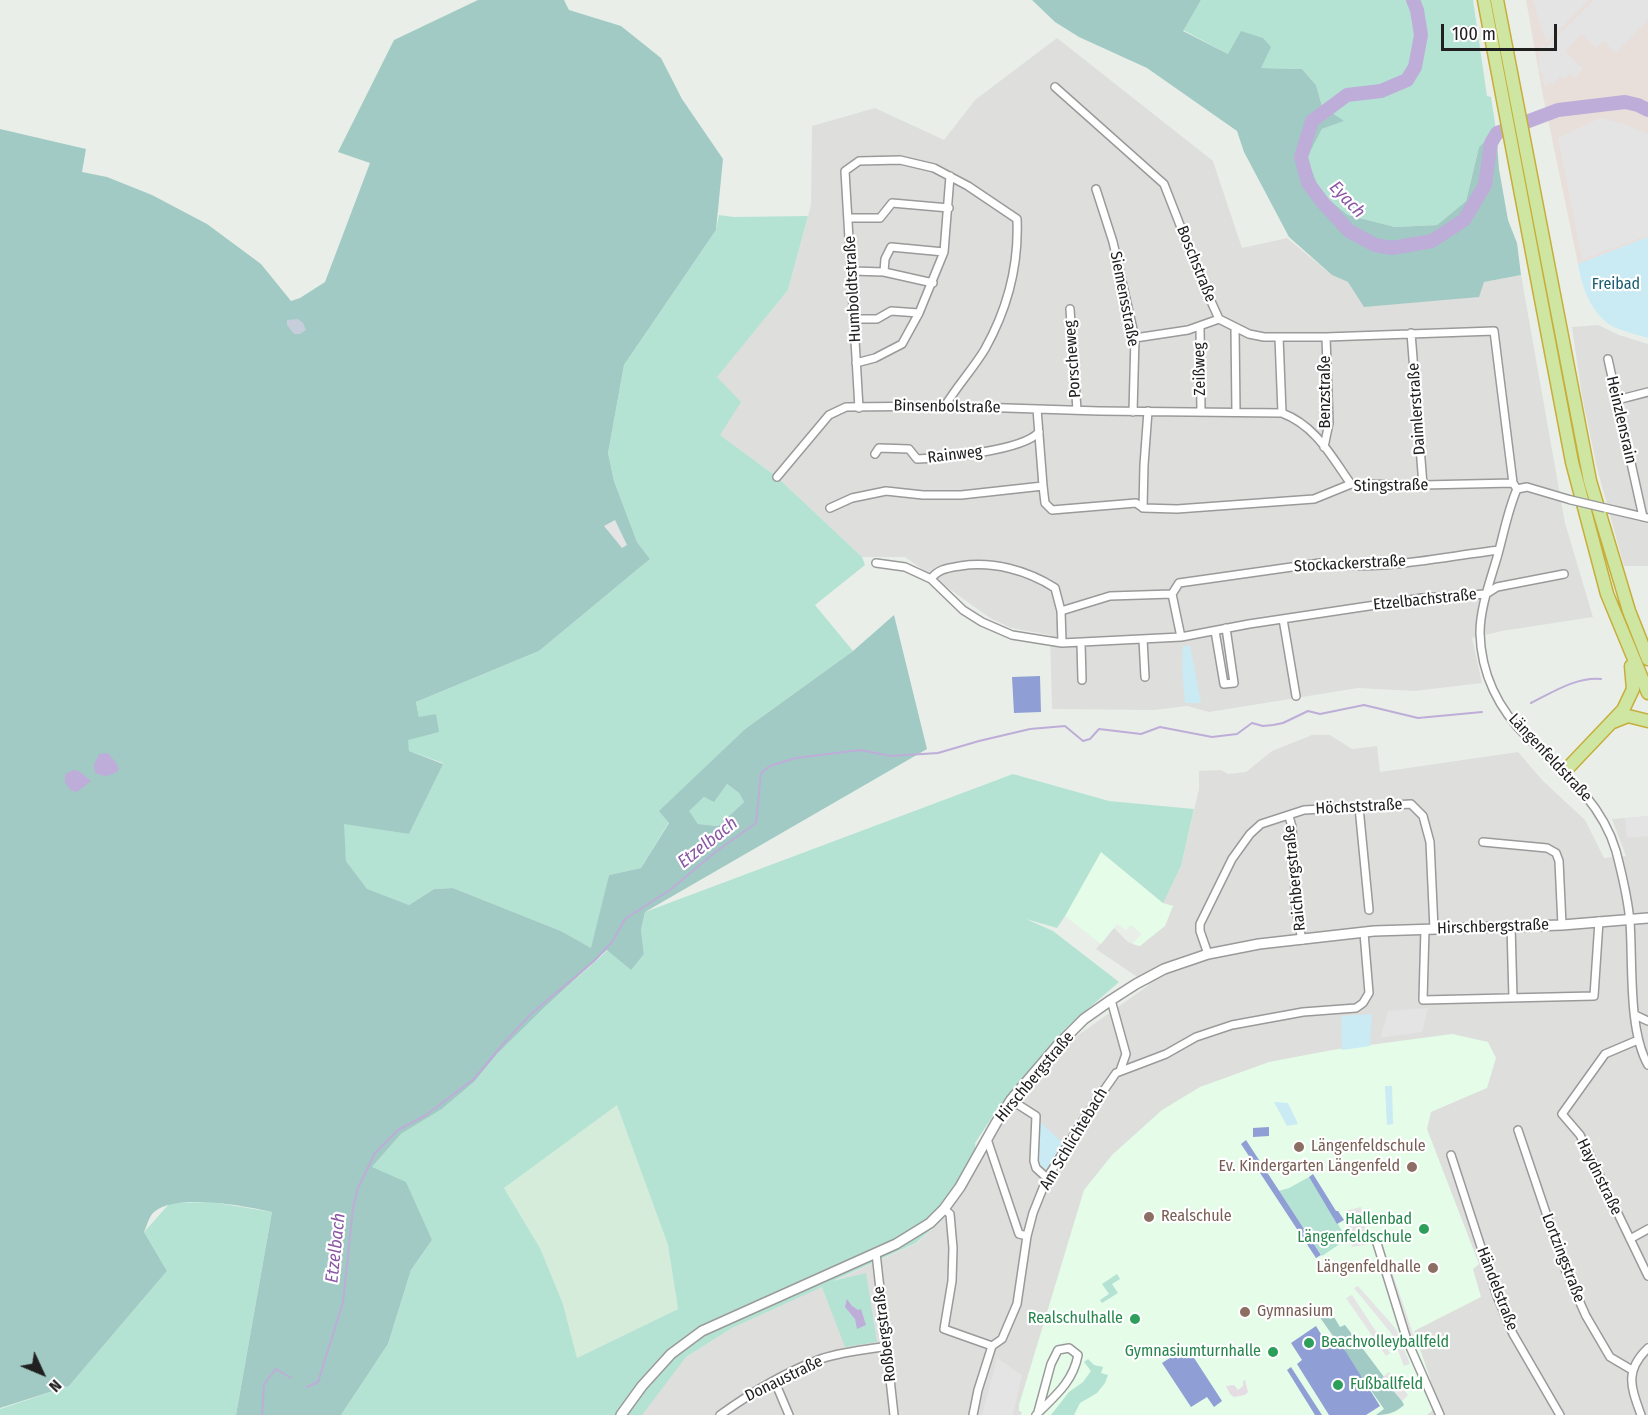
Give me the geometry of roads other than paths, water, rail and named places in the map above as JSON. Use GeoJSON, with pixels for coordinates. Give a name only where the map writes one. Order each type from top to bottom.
{"type":"FeatureCollection","features":[{"type":"Feature","properties":{"kind":"highway"},"geometry":{"type":"LineString","coordinates":[[1484,0],[1572,462],[1607,594],[1648,693]]}},
{"type":"Feature","properties":{"kind":"highway"},"geometry":{"type":"LineString","coordinates":[[1497,0],[1590,482],[1629,611],[1648,659]]}},
{"type":"Feature","properties":{"kind":"highway"},"geometry":{"type":"LineString","coordinates":[[1565,771],[1623,710],[1633,689],[1629,651]]}},
{"type":"Feature","properties":{"kind":"highway"},"geometry":{"type":"LineString","coordinates":[[1612,722],[1628,716],[1648,720]]}},
{"type":"Feature","properties":{"kind":"street","name":"Boschstraße"},"geometry":{"type":"LineString","coordinates":[[1055,87],[1164,184],[1219,319],[1235,328],[1264,337],[1494,331],[1515,486]]}},
{"type":"Feature","properties":{"kind":"street","name":"Humboldtstraße"},"geometry":{"type":"LineString","coordinates":[[858,408],[845,171],[860,161],[900,159],[934,168],[950,176]]}},
{"type":"Feature","properties":{"kind":"street"},"geometry":{"type":"LineString","coordinates":[[856,363],[875,358],[902,344],[919,313],[944,252],[950,176]]}},
{"type":"Feature","properties":{"kind":"street"},"geometry":{"type":"LineString","coordinates":[[945,406],[984,349],[998,322],[1012,286],[1018,237],[1017,219],[950,176]]}},
{"type":"Feature","properties":{"kind":"street","name":"Siemensstraße"},"geometry":{"type":"LineString","coordinates":[[1096,189],[1113,242],[1135,338],[1133,412]]}},
{"type":"Feature","properties":{"kind":"street"},"geometry":{"type":"LineString","coordinates":[[849,218],[880,218],[892,203],[949,208]]}},
{"type":"Feature","properties":{"kind":"street"},"geometry":{"type":"LineString","coordinates":[[884,272],[885,259],[891,247],[944,252]]}},
{"type":"Feature","properties":{"kind":"street"},"geometry":{"type":"LineString","coordinates":[[852,271],[884,272],[933,283]]}},
{"type":"Feature","properties":{"kind":"street","name":"Porscheweg"},"geometry":{"type":"LineString","coordinates":[[1070,309],[1077,410]]}},
{"type":"Feature","properties":{"kind":"street"},"geometry":{"type":"LineString","coordinates":[[854,319],[877,319],[891,311],[919,313]]}},
{"type":"Feature","properties":{"kind":"street","name":"Zeißweg"},"geometry":{"type":"LineString","coordinates":[[1135,338],[1200,327],[1219,319]]}},
{"type":"Feature","properties":{"kind":"street","name":"Zeißweg"},"geometry":{"type":"LineString","coordinates":[[1200,327],[1201,412]]}},
{"type":"Feature","properties":{"kind":"street"},"geometry":{"type":"LineString","coordinates":[[1235,328],[1236,412]]}},
{"type":"Feature","properties":{"kind":"street","name":"Daimlerstraße"},"geometry":{"type":"LineString","coordinates":[[1411,333],[1423,485]]}},
{"type":"Feature","properties":{"kind":"street"},"geometry":{"type":"LineString","coordinates":[[1279,337],[1282,413]]}},
{"type":"Feature","properties":{"kind":"street","name":"Benzstraße"},"geometry":{"type":"LineString","coordinates":[[1324,447],[1329,423],[1326,337]]}},
{"type":"Feature","properties":{"kind":"street","name":"Heinzlensrain"},"geometry":{"type":"LineString","coordinates":[[1608,359],[1645,517]]}},
{"type":"Feature","properties":{"kind":"street"},"geometry":{"type":"LineString","coordinates":[[1617,399],[1648,392]]}},
{"type":"Feature","properties":{"kind":"street","name":"Binsenbolstraße"},"geometry":{"type":"LineString","coordinates":[[777,477],[829,415],[846,408],[945,406],[1133,412],[1282,413],[1298,419],[1314,432],[1351,484]]}},
{"type":"Feature","properties":{"kind":"street","name":"Stingstraße"},"geometry":{"type":"LineString","coordinates":[[1037,409],[1045,503],[1052,510],[1136,503],[1143,508],[1187,508],[1314,499],[1351,484],[1527,487],[1645,517]]}},
{"type":"Feature","properties":{"kind":"street"},"geometry":{"type":"LineString","coordinates":[[1143,508],[1148,411]]}},
{"type":"Feature","properties":{"kind":"street","name":"Rainweg"},"geometry":{"type":"LineString","coordinates":[[875,454],[879,448],[909,449],[917,459],[947,458],[1022,442],[1035,437],[1039,432]]}},
{"type":"Feature","properties":{"kind":"street"},"geometry":{"type":"LineString","coordinates":[[830,508],[852,498],[886,491],[923,495],[961,495],[1043,486]]}},
{"type":"Feature","properties":{"kind":"street","name":"Längenfeldstraße"},"geometry":{"type":"LineString","coordinates":[[1515,486],[1486,594],[1480,632],[1483,665],[1497,701],[1526,736],[1565,771],[1598,811],[1608,831],[1624,884],[1630,919],[1635,1016],[1638,1040],[1648,1065]]}},
{"type":"Feature","properties":{"kind":"street","name":"Stockackerstraße"},"geometry":{"type":"LineString","coordinates":[[1172,594],[1179,583],[1320,562],[1340,566],[1382,566],[1499,550]]}},
{"type":"Feature","properties":{"kind":"street","name":"Etzelbachstraße"},"geometry":{"type":"LineString","coordinates":[[876,563],[905,567],[930,579],[963,610],[982,622],[1012,635],[1062,644],[1181,637],[1422,598],[1486,594],[1497,587],[1564,574]]}},
{"type":"Feature","properties":{"kind":"street"},"geometry":{"type":"LineString","coordinates":[[930,579],[936,572],[945,569],[980,563],[1004,567],[1040,578],[1055,588],[1061,611],[1062,644]]}},
{"type":"Feature","properties":{"kind":"street"},"geometry":{"type":"LineString","coordinates":[[1061,611],[1110,596],[1172,594],[1181,637]]}},
{"type":"Feature","properties":{"kind":"street"},"geometry":{"type":"LineString","coordinates":[[1283,619],[1296,696]]}},
{"type":"Feature","properties":{"kind":"street"},"geometry":{"type":"LineString","coordinates":[[1215,631],[1224,684],[1234,682],[1226,628]]}},
{"type":"Feature","properties":{"kind":"street"},"geometry":{"type":"LineString","coordinates":[[1143,639],[1145,677]]}},
{"type":"Feature","properties":{"kind":"street"},"geometry":{"type":"LineString","coordinates":[[1081,643],[1082,680]]}},
{"type":"Feature","properties":{"kind":"street","name":"Höchststraße"},"geometry":{"type":"LineString","coordinates":[[1208,954],[1200,931],[1200,924],[1232,859],[1250,834],[1261,824],[1304,810],[1411,804],[1424,816],[1430,842],[1430,929]]}},
{"type":"Feature","properties":{"kind":"street"},"geometry":{"type":"LineString","coordinates":[[1359,807],[1369,910]]}},
{"type":"Feature","properties":{"kind":"street","name":"Raichbergstraße"},"geometry":{"type":"LineString","coordinates":[[1289,816],[1292,827],[1296,910],[1302,940]]}},
{"type":"Feature","properties":{"kind":"street"},"geometry":{"type":"LineString","coordinates":[[1483,842],[1547,848],[1556,853],[1562,925]]}},
{"type":"Feature","properties":{"kind":"street","name":"Hirschbergstraße"},"geometry":{"type":"LineString","coordinates":[[621,1415],[642,1386],[671,1354],[702,1331],[876,1253],[911,1236],[930,1223],[960,1187],[1011,1100],[1058,1045],[1084,1019],[1136,984],[1164,969],[1208,954],[1259,944],[1364,933],[1562,925],[1648,918]]}},
{"type":"Feature","properties":{"kind":"street"},"geometry":{"type":"LineString","coordinates":[[1430,929],[1423,1000],[1594,996],[1599,921]]}},
{"type":"Feature","properties":{"kind":"street"},"geometry":{"type":"LineString","coordinates":[[1511,926],[1513,998]]}},
{"type":"Feature","properties":{"kind":"street","name":"Am Schlichtebach"},"geometry":{"type":"LineString","coordinates":[[1120,1071],[1166,1054],[1196,1037],[1232,1024],[1291,1014],[1356,1008],[1363,1003],[1369,993],[1364,933]]}},
{"type":"Feature","properties":{"kind":"street","name":"Am Schlichtebach"},"geometry":{"type":"LineString","coordinates":[[973,1415],[978,1390],[992,1346],[1002,1339],[1017,1304],[1027,1236],[1033,1213],[1047,1178],[1106,1086],[1120,1071],[1126,1054],[1111,1000]]}},
{"type":"Feature","properties":{"kind":"street"},"geometry":{"type":"LineString","coordinates":[[1635,1016],[1648,1021]]}},
{"type":"Feature","properties":{"kind":"street","name":"Haydnstraße"},"geometry":{"type":"LineString","coordinates":[[1638,1040],[1605,1054],[1562,1114],[1580,1135],[1648,1276]]}},
{"type":"Feature","properties":{"kind":"street"},"geometry":{"type":"LineString","coordinates":[[1011,1100],[1036,1116],[1034,1161],[1036,1168],[1047,1178]]}},
{"type":"Feature","properties":{"kind":"street","name":"Lortzingstraße"},"geometry":{"type":"LineString","coordinates":[[1518,1130],[1565,1269],[1586,1316],[1610,1357],[1632,1370]]}},
{"type":"Feature","properties":{"kind":"street"},"geometry":{"type":"LineString","coordinates":[[987,1139],[1018,1233],[1027,1236]]}},
{"type":"Feature","properties":{"kind":"street","name":"Händelstraße"},"geometry":{"type":"LineString","coordinates":[[1451,1155],[1497,1296],[1514,1334],[1560,1415]]}},
{"type":"Feature","properties":{"kind":"street"},"geometry":{"type":"LineString","coordinates":[[944,1209],[950,1214],[953,1248],[952,1281],[944,1329],[992,1346]]}},
{"type":"Feature","properties":{"kind":"street"},"geometry":{"type":"LineString","coordinates":[[1630,1239],[1648,1229]]}},
{"type":"Feature","properties":{"kind":"street"},"geometry":{"type":"LineString","coordinates":[[1377,1240],[1407,1340],[1440,1415]]}},
{"type":"Feature","properties":{"kind":"street","name":"Roßbergstraße"},"geometry":{"type":"LineString","coordinates":[[876,1253],[894,1415]]}},
{"type":"Feature","properties":{"kind":"street","name":"Donaustraße"},"geometry":{"type":"LineString","coordinates":[[720,1415],[772,1383],[819,1359],[887,1346]]}},
{"type":"Feature","properties":{"kind":"street"},"geometry":{"type":"LineString","coordinates":[[1069,1348],[1078,1355],[1076,1368],[1068,1382],[1037,1414],[1051,1364],[1058,1350],[1069,1348]]}},
{"type":"Feature","properties":{"kind":"street"},"geometry":{"type":"LineString","coordinates":[[1641,1415],[1632,1389],[1632,1370],[1648,1348]]}},
{"type":"Feature","properties":{"kind":"street"},"geometry":{"type":"LineString","coordinates":[[772,1383],[778,1389],[789,1415]]}},
{"type":"Feature","properties":{"kind":"waterway","name":"Eyach"},"geometry":{"type":"LineString","coordinates":[[1413,0],[1421,35],[1415,67],[1407,80],[1381,91],[1347,95],[1312,121],[1301,157],[1308,183],[1324,204],[1349,231],[1375,245],[1392,248],[1432,241],[1464,220],[1485,185],[1491,143],[1497,133],[1558,110],[1625,102],[1648,110]]}},
{"type":"Feature","properties":{"kind":"waterway","name":"Etzelbach"},"geometry":{"type":"LineString","coordinates":[[1531,703],[1574,683],[1601,679]]}},
{"type":"Feature","properties":{"kind":"waterway","name":"Etzelbach"},"geometry":{"type":"LineString","coordinates":[[307,1387],[318,1382],[343,1302],[353,1208],[358,1188],[375,1153],[398,1130],[426,1115],[474,1079],[531,1014],[594,961],[612,942],[625,919],[670,890],[714,853],[756,823],[761,773],[770,766],[796,758],[860,750],[891,756],[938,753],[1030,729],[1065,726],[1083,741],[1090,739],[1099,729],[1141,734],[1160,727],[1212,737],[1237,734],[1252,723],[1263,726],[1283,723],[1308,711],[1320,714],[1364,705],[1418,718],[1482,712]]}},
{"type":"Feature","properties":{"kind":"waterway","name":"Etzelbach"},"geometry":{"type":"LineString","coordinates":[[262,1415],[264,1384],[276,1369],[291,1378]]}},
{"type":"Feature","properties":{"kind":"place","name":"Längenfeldschule"},"geometry":{"type":"Point","coordinates":[1299,1147]}},
{"type":"Feature","properties":{"kind":"place","name":"Ev. Kindergarten Längenfeld"},"geometry":{"type":"Point","coordinates":[1412,1167]}},
{"type":"Feature","properties":{"kind":"place","name":"Realschule"},"geometry":{"type":"Point","coordinates":[1149,1217]}},
{"type":"Feature","properties":{"kind":"place","name":"Hallenbad Längenfeldschule"},"geometry":{"type":"Point","coordinates":[1424,1229]}},
{"type":"Feature","properties":{"kind":"place","name":"Längenfeldhalle"},"geometry":{"type":"Point","coordinates":[1433,1268]}},
{"type":"Feature","properties":{"kind":"place","name":"Gymnasium"},"geometry":{"type":"Point","coordinates":[1245,1312]}},
{"type":"Feature","properties":{"kind":"place","name":"Realschulhalle"},"geometry":{"type":"Point","coordinates":[1135,1319]}},
{"type":"Feature","properties":{"kind":"place","name":"Beachvolleyballfeld"},"geometry":{"type":"Point","coordinates":[1309,1343]}},
{"type":"Feature","properties":{"kind":"place","name":"Gymnasiumturnhalle"},"geometry":{"type":"Point","coordinates":[1273,1352]}},
{"type":"Feature","properties":{"kind":"place","name":"Fußballfeld"},"geometry":{"type":"Point","coordinates":[1338,1385]}},
{"type":"Feature","properties":{"kind":"park label","name":"Freibad"},"geometry":{"type":"Point","coordinates":[1616,285]}}]}
